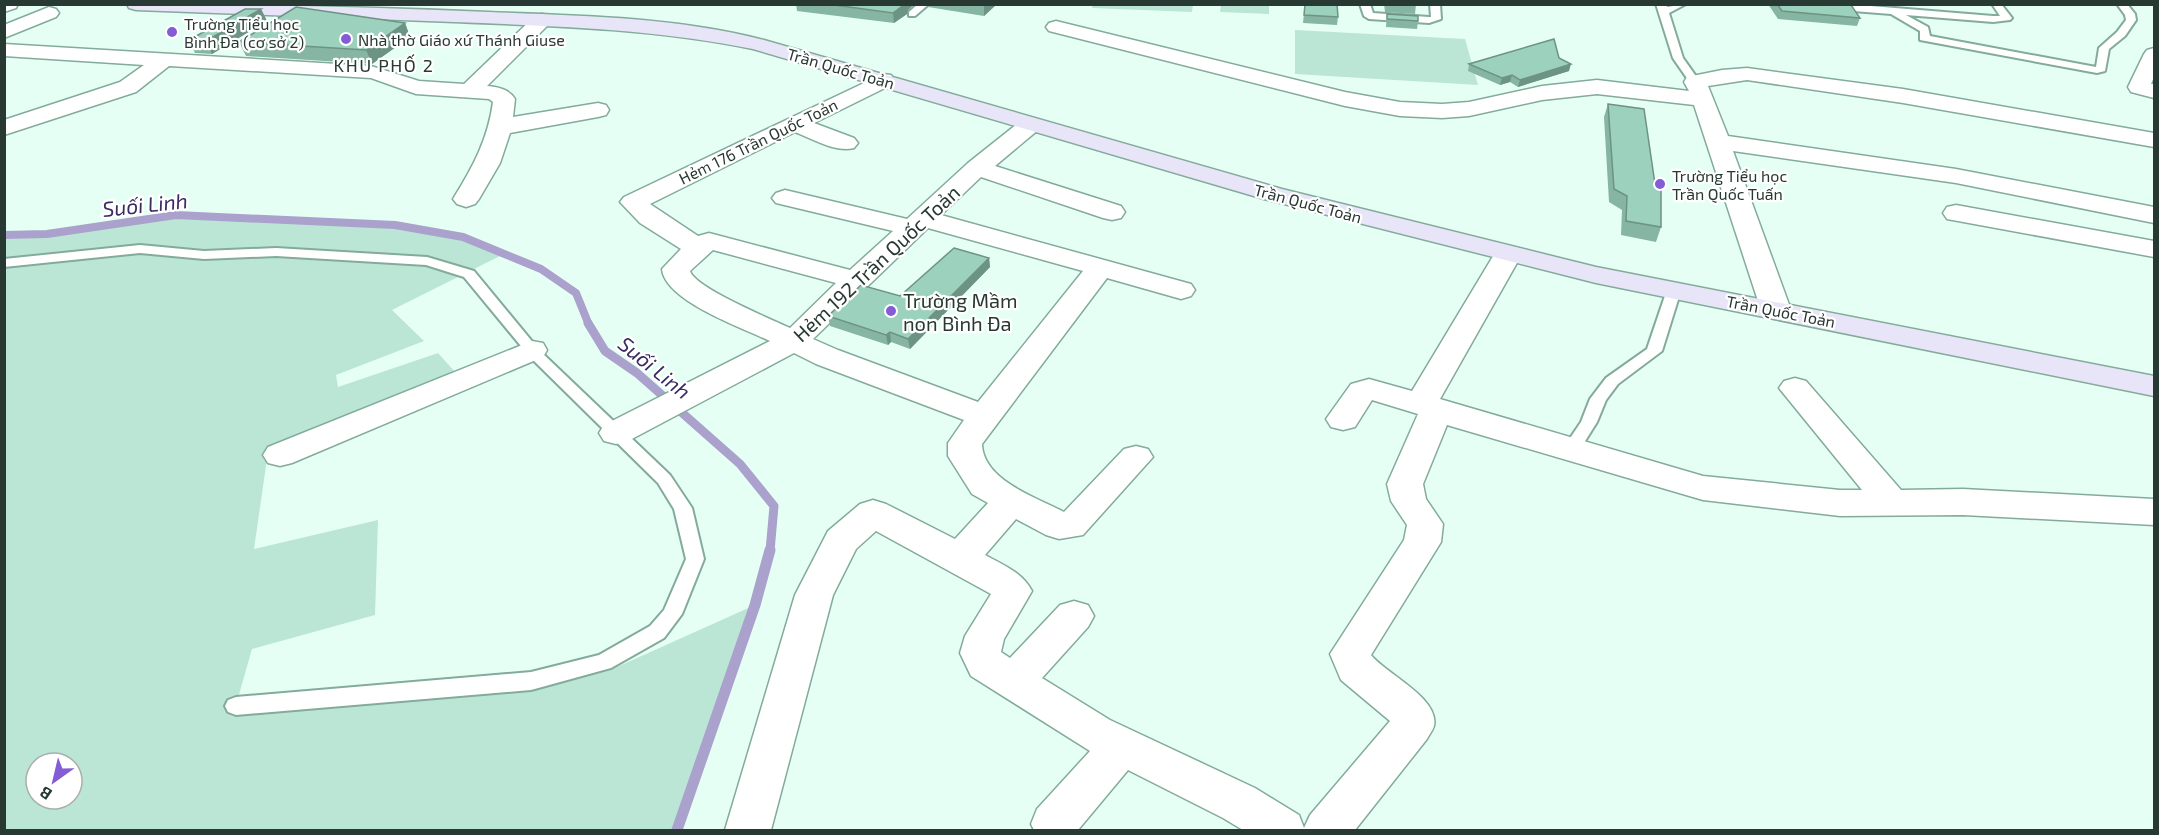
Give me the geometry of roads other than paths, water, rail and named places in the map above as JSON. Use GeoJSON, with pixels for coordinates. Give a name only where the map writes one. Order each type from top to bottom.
{"type":"FeatureCollection","features":[{"type":"Feature","properties":{"kind":"main road","name":"Trần Quốc Toản"},"geometry":{"type":"LineString","coordinates":[[136,4],[301,10],[475,11],[544,15],[707,34],[758,44],[1273,194],[1508,254],[1674,290],[2154,386]]}},
{"type":"Feature","properties":{"kind":"street"},"geometry":{"type":"LineString","coordinates":[[4,6],[9,4]]}},
{"type":"Feature","properties":{"kind":"street"},"geometry":{"type":"LineString","coordinates":[[273,28],[301,10]]}},
{"type":"Feature","properties":{"kind":"street"},"geometry":{"type":"LineString","coordinates":[[4,32],[50,13]]}},
{"type":"Feature","properties":{"kind":"street"},"geometry":{"type":"LineString","coordinates":[[469,91],[544,15]]}},
{"type":"Feature","properties":{"kind":"street"},"geometry":{"type":"LineString","coordinates":[[1056,27],[1346,99],[1400,109],[1442,111],[1469,109],[1542,93],[1597,87],[1699,91],[1722,76],[1747,74],[1903,96],[2154,140]]}},
{"type":"Feature","properties":{"kind":"street"},"geometry":{"type":"LineString","coordinates":[[215,64],[244,46]]}},
{"type":"Feature","properties":{"kind":"street"},"geometry":{"type":"LineString","coordinates":[[4,50],[371,72],[416,87],[494,93],[504,99],[501,129],[495,152],[466,199]]}},
{"type":"Feature","properties":{"kind":"street"},"geometry":{"type":"LineString","coordinates":[[2154,54],[2139,87],[2154,91]]}},
{"type":"Feature","properties":{"kind":"street"},"geometry":{"type":"LineString","coordinates":[[4,128],[128,87],[163,61]]}},
{"type":"Feature","properties":{"kind":"street","name":"Hẻm 176 Trần Quốc Toản"},"geometry":{"type":"LineString","coordinates":[[698,248],[649,217],[633,202],[883,80]]}},
{"type":"Feature","properties":{"kind":"street"},"geometry":{"type":"LineString","coordinates":[[1699,91],[1776,310]]}},
{"type":"Feature","properties":{"kind":"street"},"geometry":{"type":"LineString","coordinates":[[501,129],[526,121],[598,110]]}},
{"type":"Feature","properties":{"kind":"street"},"geometry":{"type":"LineString","coordinates":[[796,124],[846,143]]}},
{"type":"Feature","properties":{"kind":"street","name":"Hẻm 192 Trần Quốc Toản"},"geometry":{"type":"LineString","coordinates":[[616,433],[795,340],[977,168],[1030,125]]}},
{"type":"Feature","properties":{"kind":"street"},"geometry":{"type":"LineString","coordinates":[[1718,142],[1956,176],[2154,214]]}},
{"type":"Feature","properties":{"kind":"street"},"geometry":{"type":"LineString","coordinates":[[977,168],[1112,212]]}},
{"type":"Feature","properties":{"kind":"street"},"geometry":{"type":"LineString","coordinates":[[784,198],[917,223],[1101,267],[1181,290]]}},
{"type":"Feature","properties":{"kind":"street"},"geometry":{"type":"LineString","coordinates":[[1956,213],[2154,249]]}},
{"type":"Feature","properties":{"kind":"street"},"geometry":{"type":"LineString","coordinates":[[856,280],[709,241],[676,269],[677,277],[682,284],[694,293],[827,357],[984,416]]}},
{"type":"Feature","properties":{"kind":"street"},"geometry":{"type":"LineString","coordinates":[[1430,407],[1424,400],[1508,254]]}},
{"type":"Feature","properties":{"kind":"street"},"geometry":{"type":"LineString","coordinates":[[1101,267],[984,416],[965,443],[966,456],[984,485],[1059,526],[1070,526],[1077,521],[1136,457]]}},
{"type":"Feature","properties":{"kind":"street"},"geometry":{"type":"LineString","coordinates":[[280,455],[532,350]]}},
{"type":"Feature","properties":{"kind":"street"},"geometry":{"type":"LineString","coordinates":[[1796,388],[1892,503]]}},
{"type":"Feature","properties":{"kind":"street"},"geometry":{"type":"LineString","coordinates":[[1343,419],[1362,391],[1369,389],[1703,488],[1840,503],[1963,502],[2154,512]]}},
{"type":"Feature","properties":{"kind":"street"},"geometry":{"type":"LineString","coordinates":[[1327,831],[1412,726],[1412,715],[1356,668],[1350,654],[1422,542],[1425,524],[1409,501],[1405,484],[1430,407]]}},
{"type":"Feature","properties":{"kind":"street"},"geometry":{"type":"LineString","coordinates":[[960,558],[1012,500]]}},
{"type":"Feature","properties":{"kind":"street"},"geometry":{"type":"LineString","coordinates":[[748,831],[814,595],[841,541],[873,513],[1000,580],[1013,591],[985,636],[980,653],[986,663],[1095,733],[1239,803],[1282,831]]}},
{"type":"Feature","properties":{"kind":"street"},"geometry":{"type":"LineString","coordinates":[[1014,681],[1074,616]]}},
{"type":"Feature","properties":{"kind":"street"},"geometry":{"type":"LineString","coordinates":[[1054,824],[1122,746]]}},
{"type":"Feature","properties":{"kind":"lane"},"geometry":{"type":"LineString","coordinates":[[912,14],[925,4]]}},
{"type":"Feature","properties":{"kind":"lane"},"geometry":{"type":"LineString","coordinates":[[1365,4],[1369,16],[1429,20],[1436,19],[1435,4]]}},
{"type":"Feature","properties":{"kind":"lane"},"geometry":{"type":"LineString","coordinates":[[1682,4],[1663,8],[1678,58],[1699,91]]}},
{"type":"Feature","properties":{"kind":"lane"},"geometry":{"type":"LineString","coordinates":[[1803,4],[1870,7],[1893,11],[1920,9],[1993,19],[2007,18],[1996,4]]}},
{"type":"Feature","properties":{"kind":"lane"},"geometry":{"type":"LineString","coordinates":[[1893,11],[1924,29],[1926,34],[1924,38],[2097,70],[2101,69],[2104,48],[2121,34],[2132,20],[2121,4]]}},
{"type":"Feature","properties":{"kind":"lane"},"geometry":{"type":"LineString","coordinates":[[4,262],[140,249],[204,255],[276,252],[427,261],[469,274],[532,350],[664,479],[683,508],[695,559],[672,614],[657,632],[604,662],[531,681],[236,706]]}},
{"type":"Feature","properties":{"kind":"lane"},"geometry":{"type":"LineString","coordinates":[[1571,450],[1589,422],[1598,399],[1612,381],[1654,351],[1674,290]]}},
{"type":"Feature","properties":{"kind":"waterway","name":"Suối Linh"},"geometry":{"type":"LineString","coordinates":[[4,235],[47,234],[176,215],[395,225],[463,237],[541,269],[576,293],[589,324]]}},
{"type":"Feature","properties":{"kind":"waterway","name":"Suối Linh"},"geometry":{"type":"LineString","coordinates":[[589,324],[605,351],[637,373],[740,464],[774,506],[770,551]]}},
{"type":"Feature","properties":{"kind":"waterway","name":"Suối Linh"},"geometry":{"type":"LineString","coordinates":[[677,830],[755,605],[770,550]]}},
{"type":"Feature","properties":{"kind":"place","name":"Trường Tiểu học Bình Đa (cơ sở 2)"},"geometry":{"type":"Point","coordinates":[172,32]}},
{"type":"Feature","properties":{"kind":"place","name":"Nhà thờ Giáo xứ Thánh Giuse"},"geometry":{"type":"Point","coordinates":[346,39]}},
{"type":"Feature","properties":{"kind":"place","name":"Trường Tiểu học Trần Quốc Tuấn"},"geometry":{"type":"Point","coordinates":[1660,184]}},
{"type":"Feature","properties":{"kind":"place","name":"Trường Mầm non Bình Đa"},"geometry":{"type":"Point","coordinates":[891,311]}},
{"type":"Feature","properties":{"kind":"district","name":"KHU PHỐ 2"},"geometry":{"type":"Point","coordinates":[384,65]}}]}
